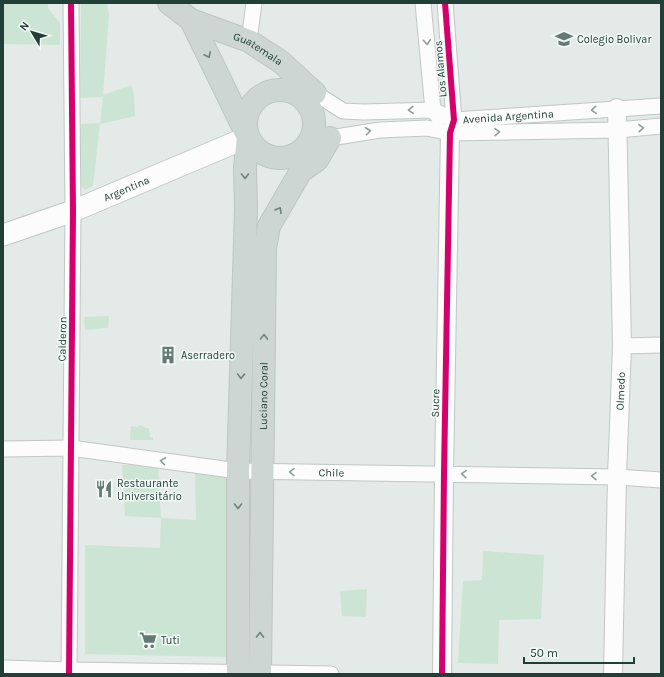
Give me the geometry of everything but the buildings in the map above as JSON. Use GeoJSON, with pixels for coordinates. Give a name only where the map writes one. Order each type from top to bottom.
{"type":"FeatureCollection","features":[{"type":"Feature","properties":{"kind":"main road","name":"Guatemala"},"geometry":{"type":"LineString","coordinates":[[169,3],[191,20],[249,41],[281,62],[315,93]]}},
{"type":"Feature","properties":{"kind":"main road","name":"Guatemala"},"geometry":{"type":"LineString","coordinates":[[191,20],[248,137]]}},
{"type":"Feature","properties":{"kind":"main road","name":"Argentina"},"geometry":{"type":"LineString","coordinates":[[3,235],[73,211],[248,137]]}},
{"type":"Feature","properties":{"kind":"main road","name":"Luciano Coral"},"geometry":{"type":"LineString","coordinates":[[238,673],[238,471],[246,208],[245,167],[248,137]]}},
{"type":"Feature","properties":{"kind":"main road","name":"Luciano Coral"},"geometry":{"type":"LineString","coordinates":[[260,673],[265,248],[270,226],[301,171],[317,160],[330,138]]}},
{"type":"Feature","properties":{"kind":"street"},"geometry":{"type":"LineString","coordinates":[[249,41],[254,3]]}},
{"type":"Feature","properties":{"kind":"street","name":"Los Alamos"},"geometry":{"type":"LineString","coordinates":[[423,3],[432,110],[452,126]]}},
{"type":"Feature","properties":{"kind":"street","name":"Los Alamos"},"geometry":{"type":"LineString","coordinates":[[445,3],[452,126]]}},
{"type":"Feature","properties":{"kind":"street","name":"Calderon"},"geometry":{"type":"LineString","coordinates":[[69,672],[73,211],[71,5]]}},
{"type":"Feature","properties":{"kind":"street"},"geometry":{"type":"LineString","coordinates":[[315,93],[343,111],[364,112],[432,110]]}},
{"type":"Feature","properties":{"kind":"street","name":"Avenida Argentina"},"geometry":{"type":"LineString","coordinates":[[330,138],[380,130],[452,126],[617,108],[661,106]]}},
{"type":"Feature","properties":{"kind":"street","name":"Olmedo"},"geometry":{"type":"LineString","coordinates":[[613,674],[622,346],[617,108]]}},
{"type":"Feature","properties":{"kind":"street","name":"Avenida Argentina"},"geometry":{"type":"LineString","coordinates":[[452,126],[618,130],[661,126]]}},
{"type":"Feature","properties":{"kind":"street","name":"Sucre"},"geometry":{"type":"LineString","coordinates":[[442,674],[444,473],[452,126]]}},
{"type":"Feature","properties":{"kind":"street"},"geometry":{"type":"LineString","coordinates":[[622,346],[661,345]]}},
{"type":"Feature","properties":{"kind":"street","name":"Chile"},"geometry":{"type":"LineString","coordinates":[[3,449],[71,448],[238,471],[444,473],[618,477],[661,480]]}},
{"type":"Feature","properties":{"kind":"street"},"geometry":{"type":"LineString","coordinates":[[3,668],[69,672],[331,674]]}},
{"type":"Feature","properties":{"kind":"green space"},"geometry":{"type":"Polygon","coordinates":[[[3,3],[48,3],[48,8],[60,23],[60,45],[3,44],[3,3]]]}},
{"type":"Feature","properties":{"kind":"green space"},"geometry":{"type":"Polygon","coordinates":[[[81,3],[107,4],[109,14],[103,95],[131,85],[134,94],[135,116],[100,124],[103,97],[80,98],[81,3]]]}},
{"type":"Feature","properties":{"kind":"green space"},"geometry":{"type":"Polygon","coordinates":[[[100,123],[93,186],[85,190],[79,183],[81,124],[100,123]]]}},
{"type":"Feature","properties":{"kind":"green space"},"geometry":{"type":"Polygon","coordinates":[[[109,316],[108,328],[85,330],[84,317],[109,316]]]}},
{"type":"Feature","properties":{"kind":"green space"},"geometry":{"type":"Polygon","coordinates":[[[140,425],[149,428],[150,437],[153,437],[153,440],[130,440],[131,426],[138,427],[140,425]]]}},
{"type":"Feature","properties":{"kind":"green space"},"geometry":{"type":"Polygon","coordinates":[[[122,465],[158,465],[161,518],[125,516],[122,465]]]}},
{"type":"Feature","properties":{"kind":"green space"},"geometry":{"type":"Polygon","coordinates":[[[195,465],[229,466],[229,657],[85,654],[85,545],[160,548],[161,518],[196,520],[195,465]]]}},
{"type":"Feature","properties":{"kind":"green space"},"geometry":{"type":"Polygon","coordinates":[[[483,551],[544,555],[541,619],[499,620],[498,664],[458,663],[463,581],[482,580],[483,551]]]}},
{"type":"Feature","properties":{"kind":"green space"},"geometry":{"type":"Polygon","coordinates":[[[367,589],[366,617],[342,616],[340,591],[367,589]]]}},
{"type":"Feature","properties":{"kind":"cycle path"},"geometry":{"type":"LineString","coordinates":[[442,674],[450,133],[454,120],[445,3]]}},
{"type":"Feature","properties":{"kind":"cycle path"},"geometry":{"type":"LineString","coordinates":[[69,674],[73,211],[71,5]]}},
{"type":"Feature","properties":{"kind":"place","name":"Colegio Bolivar"},"geometry":{"type":"Point","coordinates":[564,39]}},
{"type":"Feature","properties":{"kind":"place","name":"Aserradero"},"geometry":{"type":"Point","coordinates":[168,355]}},
{"type":"Feature","properties":{"kind":"place","name":"Restaurante Universitário"},"geometry":{"type":"Point","coordinates":[104,489]}},
{"type":"Feature","properties":{"kind":"place","name":"Tuti"},"geometry":{"type":"Point","coordinates":[148,640]}}]}
